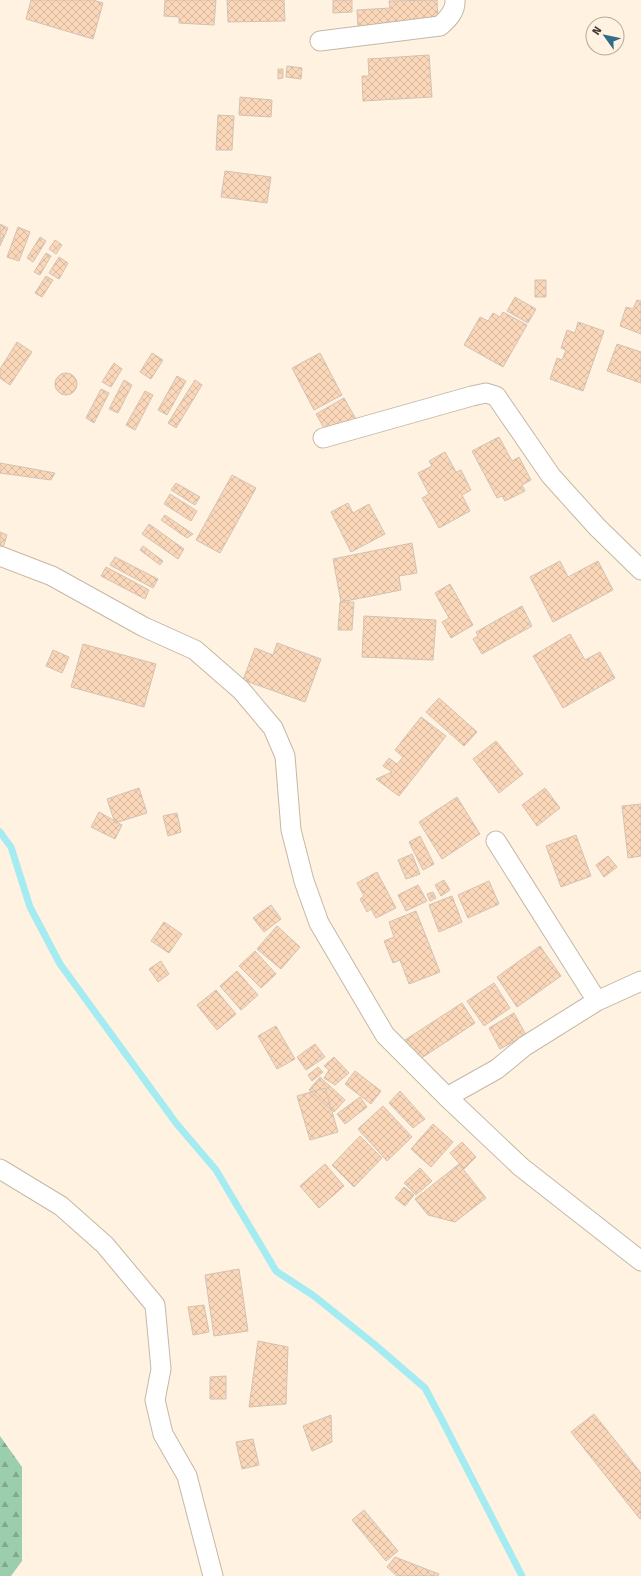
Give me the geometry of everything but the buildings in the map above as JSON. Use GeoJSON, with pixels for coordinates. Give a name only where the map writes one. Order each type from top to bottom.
{"type":"FeatureCollection","features":[{"type":"Feature","properties":{"kind":"street"},"geometry":{"type":"LineString","coordinates":[[320,41],[440,26],[450,17],[456,5],[455,0]]}},
{"type":"Feature","properties":{"kind":"street"},"geometry":{"type":"LineString","coordinates":[[323,438],[472,396],[486,393],[496,396],[551,476],[597,527],[641,570]]}},
{"type":"Feature","properties":{"kind":"street"},"geometry":{"type":"LineString","coordinates":[[0,556],[52,576],[144,627],[195,650],[241,690],[273,728],[285,756],[291,830],[304,881],[319,923],[385,1035],[447,1097],[521,1167],[641,1261]]}},
{"type":"Feature","properties":{"kind":"street"},"geometry":{"type":"LineString","coordinates":[[496,841],[598,1001]]}},
{"type":"Feature","properties":{"kind":"street"},"geometry":{"type":"LineString","coordinates":[[447,1097],[497,1069],[525,1046],[598,1001],[641,981]]}},
{"type":"Feature","properties":{"kind":"street"},"geometry":{"type":"LineString","coordinates":[[0,1169],[61,1206],[105,1246],[155,1305],[162,1369],[155,1400],[163,1434],[187,1476],[213,1576]]}},
{"type":"Feature","properties":{"kind":"green space"},"geometry":{"type":"Polygon","coordinates":[[[0,1436],[22,1467],[22,1561],[11,1576],[0,1576],[0,1436]]]}},
{"type":"Feature","properties":{"kind":"waterway"},"geometry":{"type":"LineString","coordinates":[[0,832],[11,847],[30,907],[60,964],[176,1123],[216,1170],[276,1271],[314,1296],[374,1344],[425,1388],[522,1576]]}}]}
